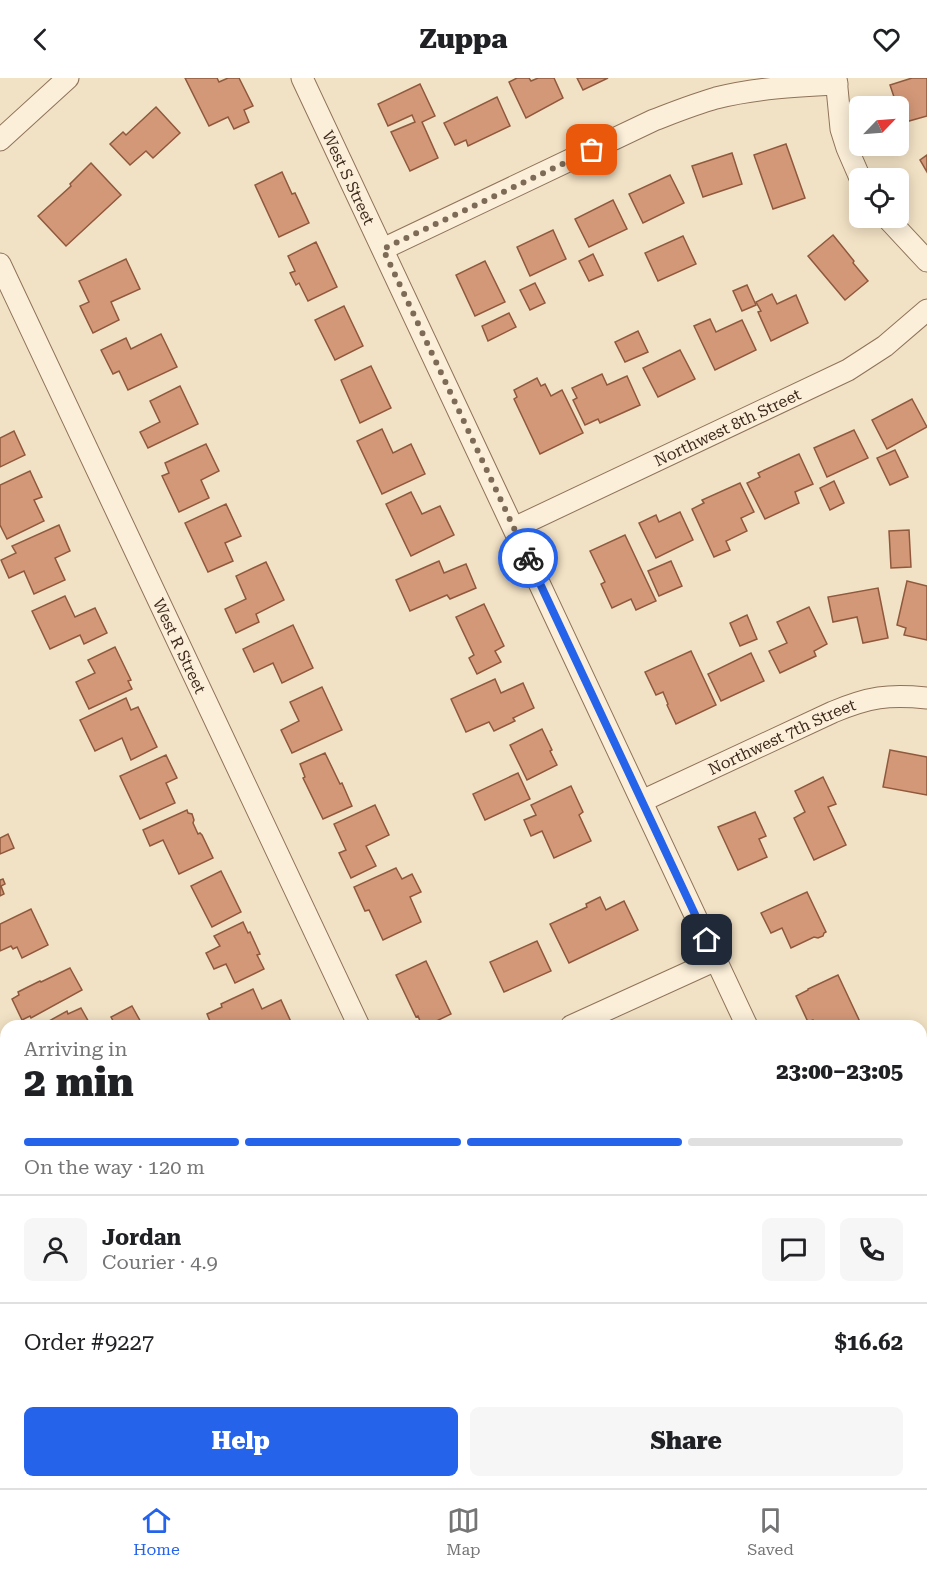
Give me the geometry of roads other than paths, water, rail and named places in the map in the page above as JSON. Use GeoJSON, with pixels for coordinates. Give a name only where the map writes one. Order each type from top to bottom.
{"type":"FeatureCollection","features":[{"type":"Feature","properties":{"kind":"street"},"geometry":{"type":"LineString","coordinates":[[0,140],[68,78]]}},
{"type":"Feature","properties":{"kind":"street","name":"West S Street"},"geometry":{"type":"LineString","coordinates":[[302,78],[744,1020]]}},
{"type":"Feature","properties":{"kind":"street"},"geometry":{"type":"LineString","coordinates":[[383,249],[654,120],[717,98],[741,93],[836,81],[841,129],[856,168]]}},
{"type":"Feature","properties":{"kind":"street"},"geometry":{"type":"LineString","coordinates":[[896,228],[927,261]]}},
{"type":"Feature","properties":{"kind":"street","name":"West R Street"},"geometry":{"type":"LineString","coordinates":[[0,264],[356,1020]]}},
{"type":"Feature","properties":{"kind":"street","name":"Northwest 8th Street"},"geometry":{"type":"LineString","coordinates":[[514,528],[848,370],[885,346],[927,310]]}},
{"type":"Feature","properties":{"kind":"street","name":"Northwest 7th Street"},"geometry":{"type":"LineString","coordinates":[[642,801],[854,703],[878,697],[927,698]]}},
{"type":"Feature","properties":{"kind":"street"},"geometry":{"type":"LineString","coordinates":[[584,1020],[716,960]]}}]}
